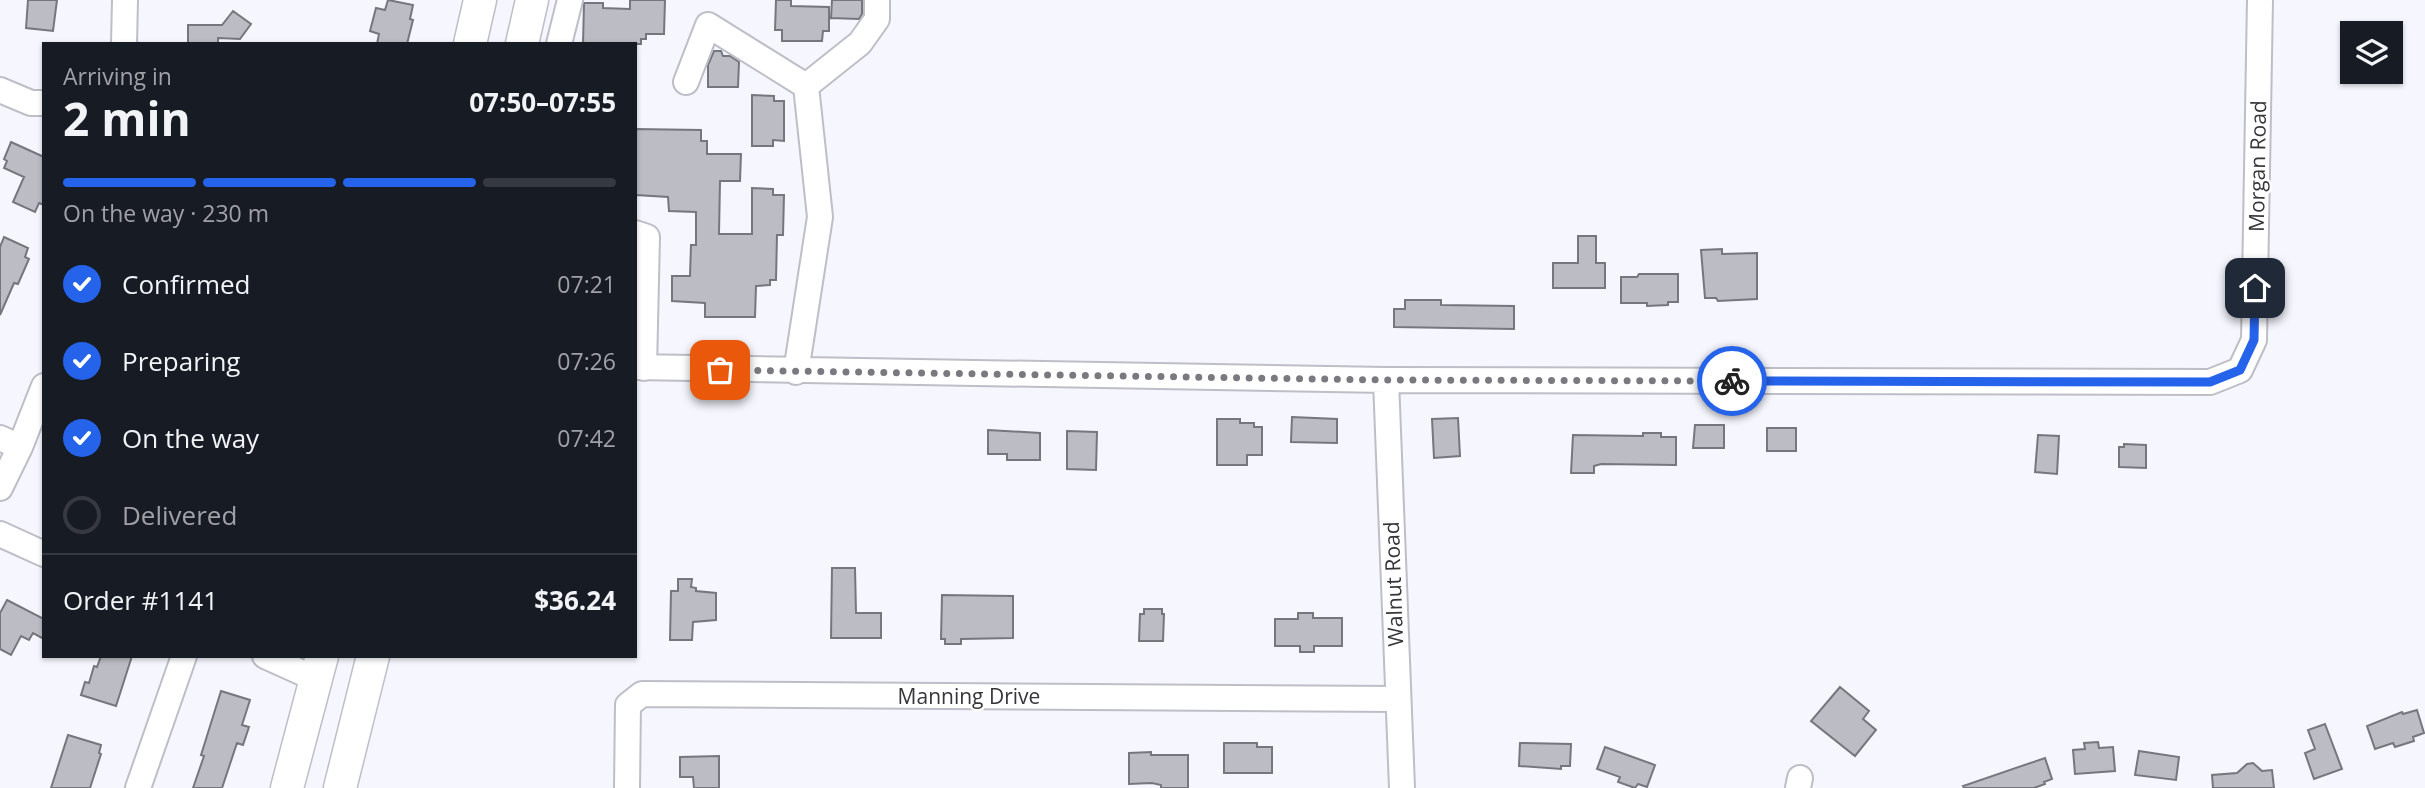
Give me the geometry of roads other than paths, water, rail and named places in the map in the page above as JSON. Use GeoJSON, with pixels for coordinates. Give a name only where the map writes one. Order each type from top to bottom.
{"type":"FeatureCollection","features":[{"type":"Feature","properties":{"kind":"main road"},"geometry":{"type":"LineString","coordinates":[[470,42],[480,0]]}},
{"type":"Feature","properties":{"kind":"main road"},"geometry":{"type":"LineString","coordinates":[[522,42],[532,0]]}},
{"type":"Feature","properties":{"kind":"main road"},"geometry":{"type":"LineString","coordinates":[[340,788],[372,658]]}},
{"type":"Feature","properties":{"kind":"main road"},"geometry":{"type":"LineString","coordinates":[[287,788],[319,668]]}},
{"type":"Feature","properties":{"kind":"street"},"geometry":{"type":"LineString","coordinates":[[124,42],[125,0]]}},
{"type":"Feature","properties":{"kind":"street"},"geometry":{"type":"LineString","coordinates":[[560,42],[570,0]]}},
{"type":"Feature","properties":{"kind":"street"},"geometry":{"type":"LineString","coordinates":[[806,86],[860,43],[877,19],[877,0]]}},
{"type":"Feature","properties":{"kind":"street","name":"Morgan Road"},"geometry":{"type":"LineString","coordinates":[[1386,380],[2210,382],[2240,370],[2254,340],[2260,0]]}},
{"type":"Feature","properties":{"kind":"street"},"geometry":{"type":"LineString","coordinates":[[686,82],[708,25],[806,86]]}},
{"type":"Feature","properties":{"kind":"street"},"geometry":{"type":"LineString","coordinates":[[796,372],[820,217],[806,86]]}},
{"type":"Feature","properties":{"kind":"street"},"geometry":{"type":"LineString","coordinates":[[0,90],[31,103],[42,103]]}},
{"type":"Feature","properties":{"kind":"street"},"geometry":{"type":"LineString","coordinates":[[637,234],[647,237],[640,368],[1386,380]]}},
{"type":"Feature","properties":{"kind":"street","name":"Walnut Road"},"geometry":{"type":"LineString","coordinates":[[1386,380],[1402,788]]}},
{"type":"Feature","properties":{"kind":"street"},"geometry":{"type":"LineString","coordinates":[[0,488],[10,442],[42,389]]}},
{"type":"Feature","properties":{"kind":"street"},"geometry":{"type":"LineString","coordinates":[[0,534],[42,553]]}},
{"type":"Feature","properties":{"kind":"street"},"geometry":{"type":"LineString","coordinates":[[138,788],[183,658]]}},
{"type":"Feature","properties":{"kind":"street"},"geometry":{"type":"LineString","coordinates":[[274,658],[319,668]]}},
{"type":"Feature","properties":{"kind":"street","name":"Manning Drive"},"geometry":{"type":"LineString","coordinates":[[627,788],[628,705],[642,694],[1398,699]]}}]}
